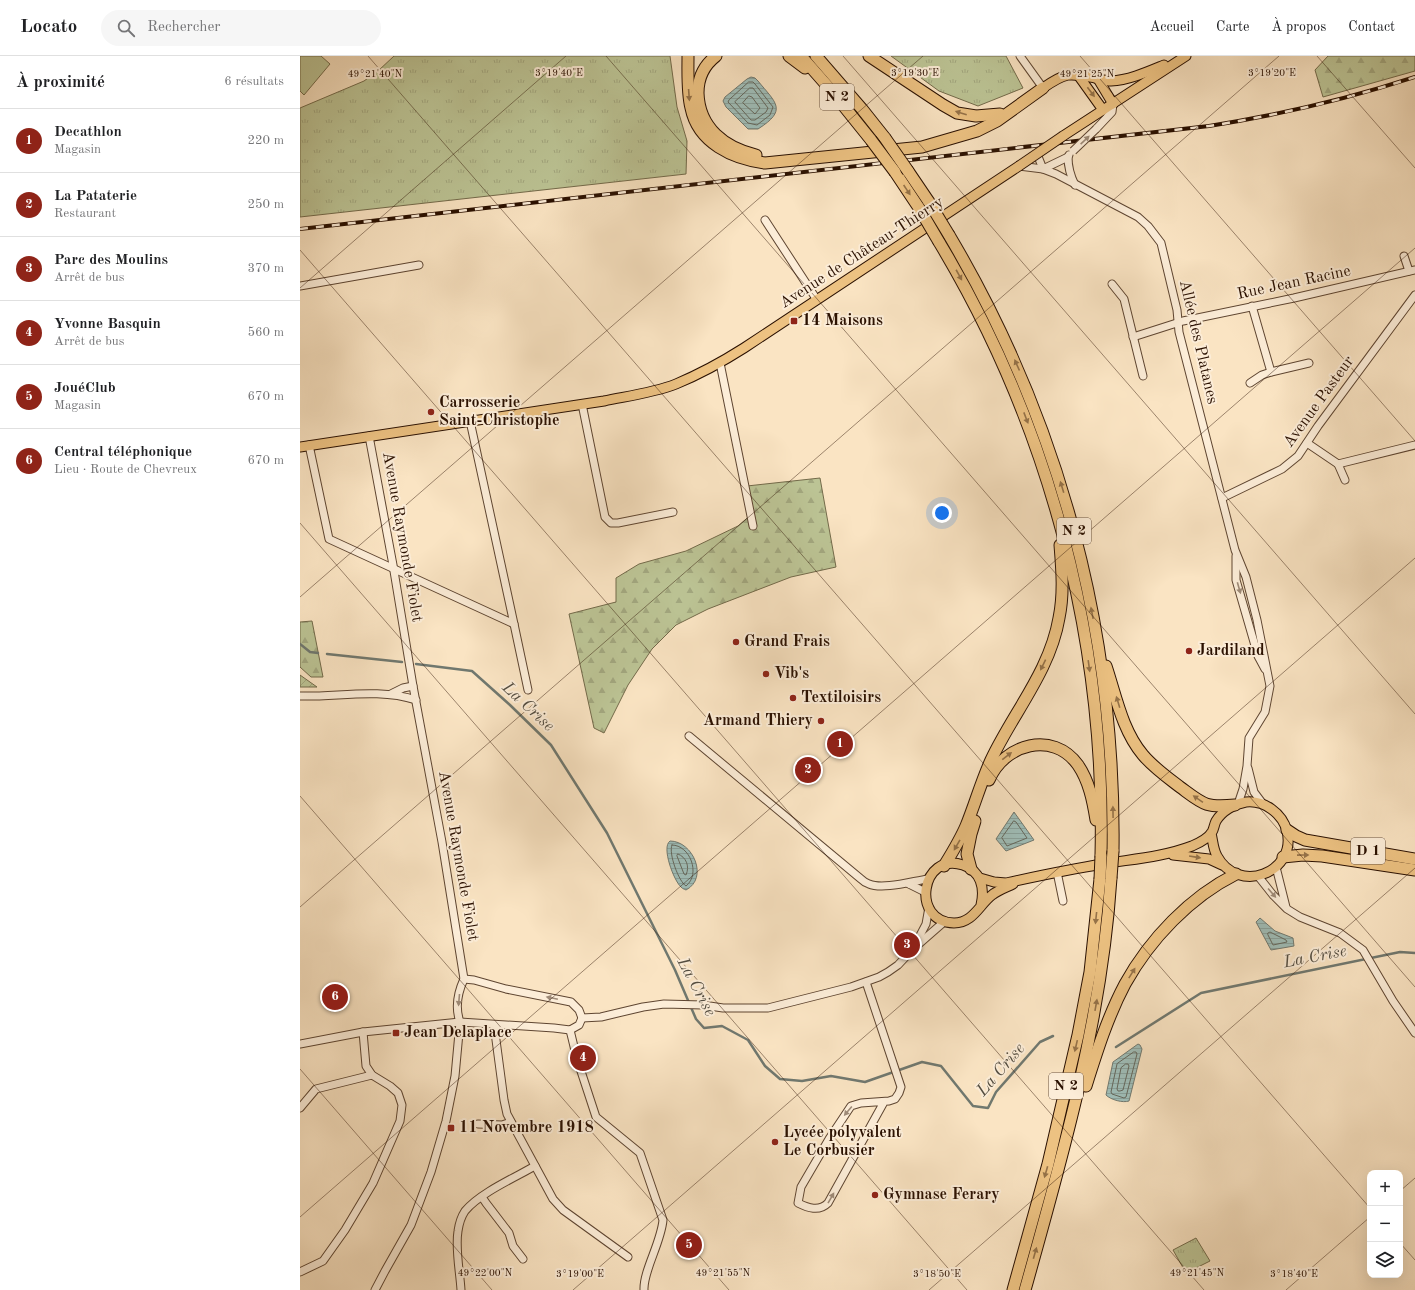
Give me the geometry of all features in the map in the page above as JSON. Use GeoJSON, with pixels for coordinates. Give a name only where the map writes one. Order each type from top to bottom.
{"type":"FeatureCollection","features":[{"type":"Feature","properties":{"kind":"highway"},"geometry":{"type":"LineString","coordinates":[[688,56],[690,107],[697,126],[708,139],[722,150],[739,158],[765,164],[922,147],[977,131],[997,121],[1043,88]]}},
{"type":"Feature","properties":{"kind":"highway"},"geometry":{"type":"LineString","coordinates":[[716,56],[703,70],[699,81],[699,104],[704,120],[722,140],[744,152],[760,156],[792,156],[852,151],[926,141],[958,133],[1014,108]]}},
{"type":"Feature","properties":{"kind":"highway"},"geometry":{"type":"LineString","coordinates":[[790,56],[830,89]]}},
{"type":"Feature","properties":{"kind":"highway","name":"N 2"},"geometry":{"type":"LineString","coordinates":[[801,56],[830,89],[895,172],[940,242],[968,291],[1009,378],[1034,439],[1057,510],[1073,575],[1089,667],[1096,725],[1102,820],[1100,879],[1090,972],[1078,1035],[1048,1164],[1013,1290]]}},
{"type":"Feature","properties":{"kind":"highway","name":"N 2"},"geometry":{"type":"LineString","coordinates":[[816,56],[857,104],[908,171],[950,235],[995,317],[1021,374],[1062,486],[1076,535],[1096,635],[1108,732],[1113,796],[1113,851],[1106,941],[1091,1031],[1076,1100],[1060,1166],[1025,1290]]}},
{"type":"Feature","properties":{"kind":"highway"},"geometry":{"type":"LineString","coordinates":[[869,56],[957,113],[976,116],[1000,114]]}},
{"type":"Feature","properties":{"kind":"highway"},"geometry":{"type":"LineString","coordinates":[[944,866],[964,831],[982,780],[996,750],[1036,679],[1054,640],[1059,618],[1062,585],[1062,560],[1057,510]]}},
{"type":"Feature","properties":{"kind":"highway"},"geometry":{"type":"LineString","coordinates":[[1096,635],[1125,723],[1143,756],[1163,774],[1203,803],[1218,807],[1237,804]]}},
{"type":"Feature","properties":{"kind":"highway"},"geometry":{"type":"LineString","coordinates":[[971,869],[967,854],[971,834],[991,777],[996,767],[1005,757],[1016,750],[1030,745],[1046,746],[1060,750],[1067,754],[1078,765],[1086,780],[1092,800],[1101,856]]}},
{"type":"Feature","properties":{"kind":"highway","name":"D 1"},"geometry":{"type":"LineString","coordinates":[[1286,830],[1305,840],[1415,858]]}},
{"type":"Feature","properties":{"kind":"highway","name":"D 1"},"geometry":{"type":"LineString","coordinates":[[1283,857],[1303,854],[1415,870]]}},
{"type":"Feature","properties":{"kind":"highway"},"geometry":{"type":"LineString","coordinates":[[1060,1166],[1106,1028],[1120,994],[1131,974],[1151,946],[1182,913],[1212,888],[1236,874]]}},
{"type":"Feature","properties":{"kind":"main road"},"geometry":{"type":"LineString","coordinates":[[1043,88],[1058,77],[1066,75],[1078,75],[1108,81],[1127,79],[1183,58]]}},
{"type":"Feature","properties":{"kind":"main road","name":"Avenue de Château-Thierry"},"geometry":{"type":"LineString","coordinates":[[305,446],[638,395],[663,388],[695,376],[720,363],[817,300],[1183,58]]}},
{"type":"Feature","properties":{"kind":"main road"},"geometry":{"type":"LineString","coordinates":[[1078,75],[1103,110]]}},
{"type":"Feature","properties":{"kind":"main road"},"geometry":{"type":"LineString","coordinates":[[1098,79],[1113,104]]}},
{"type":"Feature","properties":{"kind":"main road"},"geometry":{"type":"LineString","coordinates":[[1022,880],[993,894],[970,918],[954,923],[946,921],[933,913],[926,900],[925,892],[928,879],[932,873],[944,866],[953,864],[962,865],[971,869],[980,878],[994,882],[1006,883],[1057,872],[1167,854],[1198,844],[1211,833],[1220,816],[1226,810],[1237,804],[1250,802],[1263,804],[1273,810],[1282,819],[1288,839],[1287,849],[1276,867],[1267,873],[1258,876],[1247,877],[1236,874],[1222,865],[1197,857],[1167,854]]}},
{"type":"Feature","properties":{"kind":"main road"},"geometry":{"type":"LineString","coordinates":[[1211,833],[1216,856],[1222,865]]}},
{"type":"Feature","properties":{"kind":"main road"},"geometry":{"type":"LineString","coordinates":[[980,878],[983,891],[981,905]]}},
{"type":"Feature","properties":{"kind":"street"},"geometry":{"type":"LineString","coordinates":[[1020,56],[1043,88]]}},
{"type":"Feature","properties":{"kind":"street"},"geometry":{"type":"LineString","coordinates":[[1036,154],[1044,169],[1070,154],[1112,112],[1113,104]]}},
{"type":"Feature","properties":{"kind":"street"},"geometry":{"type":"LineString","coordinates":[[1070,154],[1068,166],[1075,185]]}},
{"type":"Feature","properties":{"kind":"street","name":"Allée des Platanes"},"geometry":{"type":"LineString","coordinates":[[1019,166],[1044,169],[1138,217],[1148,226],[1160,243],[1179,322],[1179,332],[1235,550],[1236,580],[1258,656],[1268,675],[1270,686],[1265,712],[1249,738],[1247,766],[1243,789],[1237,804]]}},
{"type":"Feature","properties":{"kind":"street"},"geometry":{"type":"LineString","coordinates":[[765,220],[817,300]]}},
{"type":"Feature","properties":{"kind":"street"},"geometry":{"type":"LineString","coordinates":[[1404,256],[1412,270]]}},
{"type":"Feature","properties":{"kind":"street"},"geometry":{"type":"LineString","coordinates":[[300,286],[419,265]]}},
{"type":"Feature","properties":{"kind":"street","name":"Rue Jean Racine"},"geometry":{"type":"LineString","coordinates":[[1133,337],[1179,322],[1294,298],[1412,270]]}},
{"type":"Feature","properties":{"kind":"street"},"geometry":{"type":"LineString","coordinates":[[1112,284],[1124,298],[1142,376]]}},
{"type":"Feature","properties":{"kind":"street","name":"Avenue Pasteur"},"geometry":{"type":"LineString","coordinates":[[1222,498],[1282,469],[1298,456],[1318,426],[1415,295]]}},
{"type":"Feature","properties":{"kind":"street"},"geometry":{"type":"LineString","coordinates":[[1252,306],[1271,372]]}},
{"type":"Feature","properties":{"kind":"street"},"geometry":{"type":"LineString","coordinates":[[720,363],[753,526]]}},
{"type":"Feature","properties":{"kind":"street"},"geometry":{"type":"LineString","coordinates":[[1250,383],[1262,375],[1309,363]]}},
{"type":"Feature","properties":{"kind":"street"},"geometry":{"type":"LineString","coordinates":[[582,404],[605,517],[611,522],[618,523],[673,512]]}},
{"type":"Feature","properties":{"kind":"street"},"geometry":{"type":"LineString","coordinates":[[470,421],[528,690]]}},
{"type":"Feature","properties":{"kind":"street","name":"Avenue Raymonde Fiolet"},"geometry":{"type":"LineString","coordinates":[[369,436],[442,842],[464,979],[460,987],[458,999],[458,1016],[460,1022],[455,1076],[446,1122],[431,1172],[411,1225],[384,1271],[375,1290]]}},
{"type":"Feature","properties":{"kind":"street"},"geometry":{"type":"LineString","coordinates":[[1307,443],[1338,464],[1345,480]]}},
{"type":"Feature","properties":{"kind":"street"},"geometry":{"type":"LineString","coordinates":[[1338,464],[1415,445]]}},
{"type":"Feature","properties":{"kind":"street","name":"Avenue de Château-Thierry"},"geometry":{"type":"LineString","coordinates":[[305,446],[329,539],[514,624]]}},
{"type":"Feature","properties":{"kind":"street"},"geometry":{"type":"LineString","coordinates":[[391,694],[403,688],[413,686]]}},
{"type":"Feature","properties":{"kind":"street"},"geometry":{"type":"LineString","coordinates":[[300,696],[366,693],[391,694],[416,700]]}},
{"type":"Feature","properties":{"kind":"street"},"geometry":{"type":"LineString","coordinates":[[689,736],[870,885],[881,886],[909,884],[928,879]]}},
{"type":"Feature","properties":{"kind":"street","name":"Allée des Platanes"},"geometry":{"type":"LineString","coordinates":[[1247,766],[1254,792],[1263,804]]}},
{"type":"Feature","properties":{"kind":"street"},"geometry":{"type":"LineString","coordinates":[[1276,867],[1287,909]]}},
{"type":"Feature","properties":{"kind":"street"},"geometry":{"type":"LineString","coordinates":[[1057,872],[1063,901]]}},
{"type":"Feature","properties":{"kind":"street"},"geometry":{"type":"LineString","coordinates":[[1258,876],[1273,895],[1287,909],[1300,918],[1340,933],[1363,950],[1415,1033]]}},
{"type":"Feature","properties":{"kind":"street"},"geometry":{"type":"LineString","coordinates":[[909,884],[925,892]]}},
{"type":"Feature","properties":{"kind":"street"},"geometry":{"type":"LineString","coordinates":[[913,949],[926,924],[929,907]]}},
{"type":"Feature","properties":{"kind":"street"},"geometry":{"type":"LineString","coordinates":[[582,1018],[601,1017],[643,1007],[664,1004],[703,1005],[723,1008],[768,1008],[866,982],[888,972],[898,965],[913,949],[946,921]]}},
{"type":"Feature","properties":{"kind":"street"},"geometry":{"type":"LineString","coordinates":[[300,1044],[362,1032],[460,1022],[570,1030],[579,1025],[582,1018],[580,1010],[571,1002],[464,979]]}},
{"type":"Feature","properties":{"kind":"street"},"geometry":{"type":"LineString","coordinates":[[866,982],[901,1087],[895,1099],[884,1102],[862,1103],[851,1106],[847,1110],[801,1187],[798,1203],[807,1208],[816,1209],[824,1207],[828,1203],[884,1102]]}},
{"type":"Feature","properties":{"kind":"street"},"geometry":{"type":"LineString","coordinates":[[494,1025],[507,1114],[553,1199],[563,1210],[628,1257]]}},
{"type":"Feature","properties":{"kind":"street"},"geometry":{"type":"LineString","coordinates":[[570,1030],[577,1058],[596,1117],[640,1153],[663,1220],[662,1232],[647,1272],[644,1290]]}},
{"type":"Feature","properties":{"kind":"street"},"geometry":{"type":"LineString","coordinates":[[300,1272],[323,1261],[345,1230],[373,1183],[400,1121],[402,1106],[398,1093],[390,1086],[372,1075],[366,1066],[362,1032]]}},
{"type":"Feature","properties":{"kind":"street"},"geometry":{"type":"LineString","coordinates":[[300,1108],[316,1090],[372,1075]]}},
{"type":"Feature","properties":{"kind":"street"},"geometry":{"type":"LineString","coordinates":[[478,1124],[502,1125],[511,1122]]}},
{"type":"Feature","properties":{"kind":"street"},"geometry":{"type":"LineString","coordinates":[[461,1290],[457,1232],[461,1218],[466,1211],[482,1196],[535,1166]]}},
{"type":"Feature","properties":{"kind":"street"},"geometry":{"type":"LineString","coordinates":[[482,1196],[509,1232],[513,1246],[523,1258]]}},
{"type":"Feature","properties":{"kind":"street","name":"Avenue Raymonde Fiolet"},"geometry":{"type":"LineString","coordinates":[[370,1290],[384,1271]]}},
{"type":"Feature","properties":{"kind":"green space"},"geometry":{"type":"Polygon","coordinates":[[[300,56],[321,56],[330,64],[304,95],[300,91],[300,56]]]}},
{"type":"Feature","properties":{"kind":"green space"},"geometry":{"type":"Polygon","coordinates":[[[394,56],[670,56],[677,107],[687,141],[686,174],[300,217],[300,108],[364,81],[378,71],[394,56]]]}},
{"type":"Feature","properties":{"kind":"green space"},"geometry":{"type":"Polygon","coordinates":[[[891,56],[1006,56],[1023,88],[978,106],[939,91],[891,56]]]}},
{"type":"Feature","properties":{"kind":"green space"},"geometry":{"type":"Polygon","coordinates":[[[1328,56],[1415,56],[1415,71],[1323,97],[1315,70],[1328,56]]]}},
{"type":"Feature","properties":{"kind":"green space"},"geometry":{"type":"Polygon","coordinates":[[[820,478],[836,567],[791,577],[708,609],[676,625],[652,649],[628,685],[604,733],[594,728],[569,614],[616,602],[616,578],[639,564],[686,551],[738,526],[753,513],[747,486],[820,478]]]}},
{"type":"Feature","properties":{"kind":"green space"},"geometry":{"type":"Polygon","coordinates":[[[312,621],[323,677],[311,677],[300,667],[300,622],[312,621]]]}},
{"type":"Feature","properties":{"kind":"green space"},"geometry":{"type":"Polygon","coordinates":[[[300,675],[317,687],[300,687],[300,675]]]}},
{"type":"Feature","properties":{"kind":"green space"},"geometry":{"type":"Polygon","coordinates":[[[1196,1238],[1210,1261],[1186,1273],[1173,1250],[1196,1238]]]}},
{"type":"Feature","properties":{"kind":"water"},"geometry":{"type":"Polygon","coordinates":[[[751,77],[758,81],[770,95],[776,106],[776,111],[773,117],[758,129],[748,129],[726,107],[723,101],[725,97],[751,77]]]}},
{"type":"Feature","properties":{"kind":"water"},"geometry":{"type":"Polygon","coordinates":[[[1014,812],[1034,840],[1006,851],[996,839],[1014,812]]]}},
{"type":"Feature","properties":{"kind":"water"},"geometry":{"type":"Polygon","coordinates":[[[670,841],[685,847],[691,853],[695,861],[697,869],[696,877],[693,884],[686,890],[678,884],[672,871],[667,850],[670,841]]]}},
{"type":"Feature","properties":{"kind":"water"},"geometry":{"type":"Polygon","coordinates":[[[1260,918],[1275,931],[1293,938],[1294,946],[1271,950],[1256,922],[1260,918]]]}},
{"type":"Feature","properties":{"kind":"water"},"geometry":{"type":"Polygon","coordinates":[[[1138,1044],[1142,1049],[1129,1101],[1114,1100],[1106,1095],[1113,1062],[1138,1044]]]}},
{"type":"Feature","properties":{"kind":"waterway","name":"La Crise"},"geometry":{"type":"LineString","coordinates":[[300,644],[310,652],[318,653]]}},
{"type":"Feature","properties":{"kind":"waterway","name":"La Crise"},"geometry":{"type":"LineString","coordinates":[[327,654],[402,662]]}},
{"type":"Feature","properties":{"kind":"waterway","name":"La Crise"},"geometry":{"type":"LineString","coordinates":[[416,664],[472,671],[551,745],[607,833],[675,970],[696,1019],[704,1028],[722,1026],[748,1040],[765,1066],[780,1079],[802,1081],[831,1076],[865,1082],[922,1062],[941,1066],[973,1106],[988,1108],[996,1092],[1040,1042],[1053,1036]]}},
{"type":"Feature","properties":{"kind":"waterway","name":"La Crise"},"geometry":{"type":"LineString","coordinates":[[1116,1047],[1201,993],[1400,952],[1415,953]]}},
{"type":"Feature","properties":{"kind":"railway"},"geometry":{"type":"LineString","coordinates":[[300,229],[1209,126],[1313,106],[1415,77]]}},
{"type":"Feature","properties":{"kind":"place","name":"14 Maisons"},"geometry":{"type":"Point","coordinates":[794,321]}},
{"type":"Feature","properties":{"kind":"place","name":"Carrosserie Saint-Christophe"},"geometry":{"type":"Point","coordinates":[431,412]}},
{"type":"Feature","properties":{"kind":"place","name":"Grand Frais"},"geometry":{"type":"Point","coordinates":[736,642]}},
{"type":"Feature","properties":{"kind":"place","name":"Jardiland"},"geometry":{"type":"Point","coordinates":[1189,651]}},
{"type":"Feature","properties":{"kind":"place","name":"Vib's"},"geometry":{"type":"Point","coordinates":[766,674]}},
{"type":"Feature","properties":{"kind":"place","name":"Textiloisirs"},"geometry":{"type":"Point","coordinates":[793,698]}},
{"type":"Feature","properties":{"kind":"place","name":"Armand Thiery"},"geometry":{"type":"Point","coordinates":[821,721]}},
{"type":"Feature","properties":{"kind":"place","name":"Decathlon"},"geometry":{"type":"Point","coordinates":[840,744]}},
{"type":"Feature","properties":{"kind":"place","name":"La Pataterie"},"geometry":{"type":"Point","coordinates":[808,770]}},
{"type":"Feature","properties":{"kind":"place","name":"Parc des Moulins"},"geometry":{"type":"Point","coordinates":[907,945]}},
{"type":"Feature","properties":{"kind":"place","name":"Central téléphonique"},"geometry":{"type":"Point","coordinates":[335,997]}},
{"type":"Feature","properties":{"kind":"place","name":"Jean Delaplace"},"geometry":{"type":"Point","coordinates":[396,1033]}},
{"type":"Feature","properties":{"kind":"place","name":"Yvonne Basquin"},"geometry":{"type":"Point","coordinates":[583,1058]}},
{"type":"Feature","properties":{"kind":"place","name":"11 Novembre 1918"},"geometry":{"type":"Point","coordinates":[451,1128]}},
{"type":"Feature","properties":{"kind":"place","name":"Lycée polyvalent Le Corbusier"},"geometry":{"type":"Point","coordinates":[775,1142]}},
{"type":"Feature","properties":{"kind":"place","name":"Gymnase Ferary"},"geometry":{"type":"Point","coordinates":[875,1195]}},
{"type":"Feature","properties":{"kind":"place","name":"JouéClub"},"geometry":{"type":"Point","coordinates":[689,1245]}}]}
